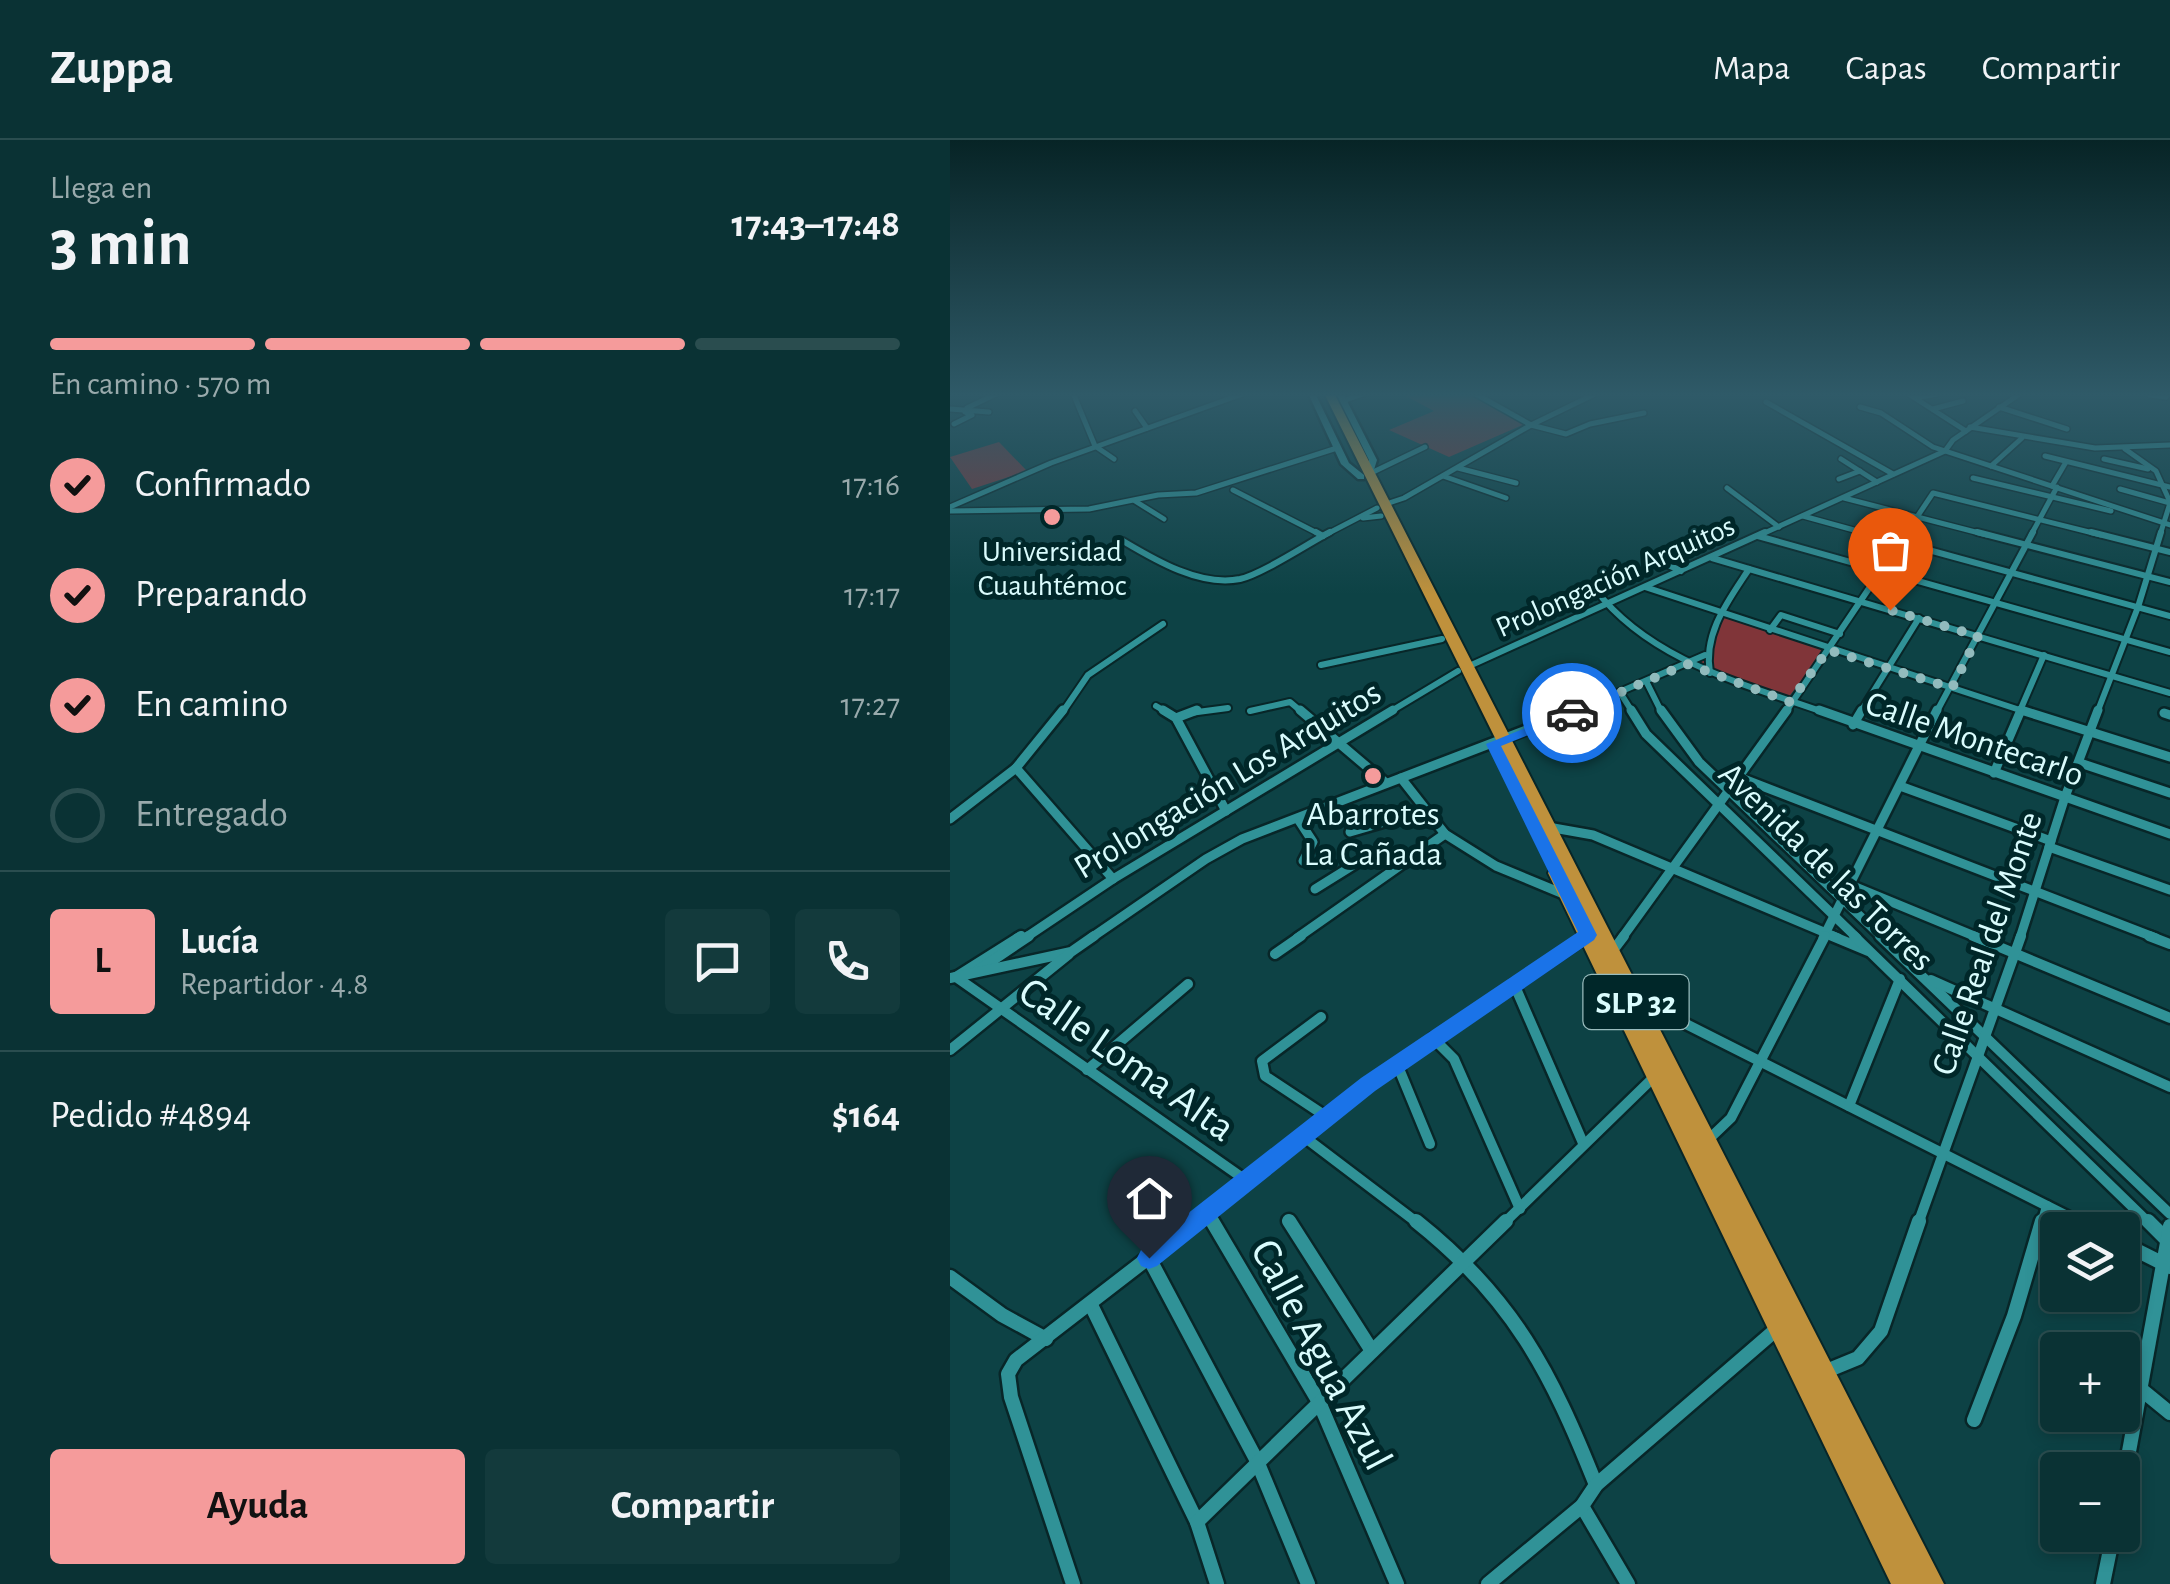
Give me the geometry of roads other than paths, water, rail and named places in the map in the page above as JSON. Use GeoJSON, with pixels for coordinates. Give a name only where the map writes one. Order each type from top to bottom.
{"type":"FeatureCollection","features":[{"type":"Feature","properties":{"kind":"highway","name":"SLP 32"},"geometry":{"type":"LineString","coordinates":[[1359,460],[1498,742],[1568,896],[1907,1584]]}},
{"type":"Feature","properties":{"kind":"highway","name":"SLP 32"},"geometry":{"type":"LineString","coordinates":[[1383,509],[1442,640],[1462,669]]}},
{"type":"Feature","properties":{"kind":"highway","name":"SLP 32"},"geometry":{"type":"LineString","coordinates":[[1498,742],[1548,828],[1929,1584]]}},
{"type":"Feature","properties":{"kind":"main road"},"geometry":{"type":"LineString","coordinates":[[1343,460],[1365,475]]}},
{"type":"Feature","properties":{"kind":"street"},"geometry":{"type":"LineString","coordinates":[[950,509],[1062,460]]}},
{"type":"Feature","properties":{"kind":"street"},"geometry":{"type":"LineString","coordinates":[[950,509],[1008,508],[1018,513],[1041,513],[1134,501],[1210,489],[1299,460]]}},
{"type":"Feature","properties":{"kind":"street"},"geometry":{"type":"LineString","coordinates":[[1365,475],[1396,460]]}},
{"type":"Feature","properties":{"kind":"street"},"geometry":{"type":"LineString","coordinates":[[1123,541],[1168,567],[1191,575],[1238,579],[1383,509],[1471,460]]}},
{"type":"Feature","properties":{"kind":"street"},"geometry":{"type":"LineString","coordinates":[[1843,460],[1877,482]]}},
{"type":"Feature","properties":{"kind":"street"},"geometry":{"type":"LineString","coordinates":[[1869,460],[1893,474]]}},
{"type":"Feature","properties":{"kind":"street","name":"Prolongación Arquitos"},"geometry":{"type":"LineString","coordinates":[[1462,669],[1924,460]]}},
{"type":"Feature","properties":{"kind":"street"},"geometry":{"type":"LineString","coordinates":[[1974,460],[2166,524]]}},
{"type":"Feature","properties":{"kind":"street"},"geometry":{"type":"LineString","coordinates":[[1992,466],[1998,460]]}},
{"type":"Feature","properties":{"kind":"street"},"geometry":{"type":"LineString","coordinates":[[2060,460],[2166,486]]}},
{"type":"Feature","properties":{"kind":"street"},"geometry":{"type":"LineString","coordinates":[[2110,460],[2156,471]]}},
{"type":"Feature","properties":{"kind":"street"},"geometry":{"type":"LineString","coordinates":[[2120,489],[2170,503],[2166,486],[2156,471],[2141,460]]}},
{"type":"Feature","properties":{"kind":"street"},"geometry":{"type":"LineString","coordinates":[[1707,1140],[1732,1118],[1762,1063],[1848,884],[2051,498],[2066,462]]}},
{"type":"Feature","properties":{"kind":"street"},"geometry":{"type":"LineString","coordinates":[[1458,468],[1516,483]]}},
{"type":"Feature","properties":{"kind":"street"},"geometry":{"type":"LineString","coordinates":[[1839,479],[1860,471]]}},
{"type":"Feature","properties":{"kind":"street"},"geometry":{"type":"LineString","coordinates":[[2096,483],[2104,471]]}},
{"type":"Feature","properties":{"kind":"street"},"geometry":{"type":"LineString","coordinates":[[1444,476],[1506,498]]}},
{"type":"Feature","properties":{"kind":"street"},"geometry":{"type":"LineString","coordinates":[[1973,478],[2166,524]]}},
{"type":"Feature","properties":{"kind":"street"},"geometry":{"type":"LineString","coordinates":[[1727,488],[1779,527]]}},
{"type":"Feature","properties":{"kind":"street"},"geometry":{"type":"LineString","coordinates":[[1234,490],[1323,536]]}},
{"type":"Feature","properties":{"kind":"street"},"geometry":{"type":"LineString","coordinates":[[1611,953],[1741,778],[1933,494],[2170,552]]}},
{"type":"Feature","properties":{"kind":"street"},"geometry":{"type":"LineString","coordinates":[[1844,498],[2170,582]]}},
{"type":"Feature","properties":{"kind":"street"},"geometry":{"type":"LineString","coordinates":[[1134,501],[1164,519]]}},
{"type":"Feature","properties":{"kind":"street","name":"Calle Real del Monte"},"geometry":{"type":"LineString","coordinates":[[1822,1373],[1858,1358],[1881,1331],[2015,954],[2064,797],[2138,607],[2170,503]]}},
{"type":"Feature","properties":{"kind":"street"},"geometry":{"type":"LineString","coordinates":[[1803,516],[2170,616]]}},
{"type":"Feature","properties":{"kind":"street"},"geometry":{"type":"LineString","coordinates":[[1758,536],[2170,652]]}},
{"type":"Feature","properties":{"kind":"street"},"geometry":{"type":"LineString","coordinates":[[1654,558],[1681,571]]}},
{"type":"Feature","properties":{"kind":"street"},"geometry":{"type":"LineString","coordinates":[[1712,558],[2170,693]]}},
{"type":"Feature","properties":{"kind":"street"},"geometry":{"type":"LineString","coordinates":[[1710,673],[1705,655],[1721,613],[1749,569]]}},
{"type":"Feature","properties":{"kind":"street"},"geometry":{"type":"LineString","coordinates":[[1645,587],[1828,650],[2170,757]]}},
{"type":"Feature","properties":{"kind":"street"},"geometry":{"type":"LineString","coordinates":[[1561,597],[1596,589],[1608,606]]}},
{"type":"Feature","properties":{"kind":"street","name":"Calle Montecarlo"},"geometry":{"type":"LineString","coordinates":[[1608,606],[1687,664],[2170,834]]}},
{"type":"Feature","properties":{"kind":"street"},"geometry":{"type":"LineString","coordinates":[[1770,630],[1781,615],[1840,634]]}},
{"type":"Feature","properties":{"kind":"street"},"geometry":{"type":"LineString","coordinates":[[1853,725],[1919,618]]}},
{"type":"Feature","properties":{"kind":"street"},"geometry":{"type":"LineString","coordinates":[[950,820],[1016,768],[1047,734],[1088,675],[1162,624]]}},
{"type":"Feature","properties":{"kind":"street"},"geometry":{"type":"LineString","coordinates":[[1321,665],[1442,640]]}},
{"type":"Feature","properties":{"kind":"street"},"geometry":{"type":"LineString","coordinates":[[950,1050],[1003,1011],[1071,952],[1206,858],[1242,839],[1622,694],[1705,655]]}},
{"type":"Feature","properties":{"kind":"street"},"geometry":{"type":"LineString","coordinates":[[1994,773],[2044,656]]}},
{"type":"Feature","properties":{"kind":"street","name":"Prolongación Los Arquitos"},"geometry":{"type":"LineString","coordinates":[[973,974],[1026,934],[1113,878],[1462,669]]}},
{"type":"Feature","properties":{"kind":"street","name":"Avenida de las Torres"},"geometry":{"type":"LineString","coordinates":[[1647,682],[1669,726],[1730,792],[2170,1214]]}},
{"type":"Feature","properties":{"kind":"street","name":"Avenida de las Torres"},"geometry":{"type":"LineString","coordinates":[[1622,694],[1646,734],[2169,1236]]}},
{"type":"Feature","properties":{"kind":"street"},"geometry":{"type":"LineString","coordinates":[[1250,712],[1290,702],[1386,783]]}},
{"type":"Feature","properties":{"kind":"street"},"geometry":{"type":"LineString","coordinates":[[1156,706],[1176,718],[1226,812]]}},
{"type":"Feature","properties":{"kind":"street"},"geometry":{"type":"LineString","coordinates":[[1176,718],[1201,709],[1228,708]]}},
{"type":"Feature","properties":{"kind":"street"},"geometry":{"type":"LineString","coordinates":[[2080,763],[2170,793]]}},
{"type":"Feature","properties":{"kind":"street"},"geometry":{"type":"LineString","coordinates":[[1016,768],[1113,878]]}},
{"type":"Feature","properties":{"kind":"street"},"geometry":{"type":"LineString","coordinates":[[1401,778],[1445,834],[1496,866],[1568,896]]}},
{"type":"Feature","properties":{"kind":"street"},"geometry":{"type":"LineString","coordinates":[[1741,778],[2170,944]]}},
{"type":"Feature","properties":{"kind":"street"},"geometry":{"type":"LineString","coordinates":[[1900,786],[2170,890]]}},
{"type":"Feature","properties":{"kind":"street"},"geometry":{"type":"LineString","coordinates":[[1140,830],[1212,787]]}},
{"type":"Feature","properties":{"kind":"street"},"geometry":{"type":"LineString","coordinates":[[1350,832],[1426,810]]}},
{"type":"Feature","properties":{"kind":"street"},"geometry":{"type":"LineString","coordinates":[[1298,819],[1313,842],[1303,860]]}},
{"type":"Feature","properties":{"kind":"street"},"geometry":{"type":"LineString","coordinates":[[1548,828],[1593,835],[1875,954]]}},
{"type":"Feature","properties":{"kind":"street"},"geometry":{"type":"LineString","coordinates":[[1275,954],[1445,834]]}},
{"type":"Feature","properties":{"kind":"street"},"geometry":{"type":"LineString","coordinates":[[1315,889],[1360,861],[1412,860]]}},
{"type":"Feature","properties":{"kind":"street"},"geometry":{"type":"LineString","coordinates":[[1848,884],[2170,1018]]}},
{"type":"Feature","properties":{"kind":"street","name":"Prolongación Los Arquitos"},"geometry":{"type":"LineString","coordinates":[[953,978],[1026,934]]}},
{"type":"Feature","properties":{"kind":"street"},"geometry":{"type":"LineString","coordinates":[[1247,1181],[1397,1064],[1588,935]]}},
{"type":"Feature","properties":{"kind":"street"},"geometry":{"type":"LineString","coordinates":[[953,978],[1071,952]]}},
{"type":"Feature","properties":{"kind":"street"},"geometry":{"type":"LineString","coordinates":[[1923,977],[2170,1087]]}},
{"type":"Feature","properties":{"kind":"street","name":"Calle Loma Alta"},"geometry":{"type":"LineString","coordinates":[[953,978],[1247,1181],[1016,1360],[1008,1374],[1011,1397],[1073,1584]]}},
{"type":"Feature","properties":{"kind":"street"},"geometry":{"type":"LineString","coordinates":[[1849,1106],[1900,979]]}},
{"type":"Feature","properties":{"kind":"street"},"geometry":{"type":"LineString","coordinates":[[1086,1070],[1188,984]]}},
{"type":"Feature","properties":{"kind":"street"},"geometry":{"type":"LineString","coordinates":[[1514,984],[1583,1143]]}},
{"type":"Feature","properties":{"kind":"street"},"geometry":{"type":"LineString","coordinates":[[1321,1016],[1262,1061],[1261,1068],[1265,1076],[1327,1117]]}},
{"type":"Feature","properties":{"kind":"street"},"geometry":{"type":"LineString","coordinates":[[1645,1020],[1684,1024],[2059,1212]]}},
{"type":"Feature","properties":{"kind":"street"},"geometry":{"type":"LineString","coordinates":[[1434,1038],[1454,1059],[1520,1209]]}},
{"type":"Feature","properties":{"kind":"street"},"geometry":{"type":"LineString","coordinates":[[1397,1064],[1430,1144]]}},
{"type":"Feature","properties":{"kind":"street"},"geometry":{"type":"LineString","coordinates":[[1198,1522],[1657,1074]]}},
{"type":"Feature","properties":{"kind":"street"},"geometry":{"type":"LineString","coordinates":[[1302,1136],[1465,1264],[1499,1298],[1569,1416],[1596,1485]]}},
{"type":"Feature","properties":{"kind":"street"},"geometry":{"type":"LineString","coordinates":[[1974,1420],[2014,1316],[2047,1206]]}},
{"type":"Feature","properties":{"kind":"street","name":"Calle Agua Azul"},"geometry":{"type":"LineString","coordinates":[[1208,1214],[1319,1402],[1397,1584]]}},
{"type":"Feature","properties":{"kind":"street"},"geometry":{"type":"LineString","coordinates":[[1288,1221],[1372,1352]]}},
{"type":"Feature","properties":{"kind":"street"},"geometry":{"type":"LineString","coordinates":[[2130,1452],[2167,1265],[2169,1236]]}},
{"type":"Feature","properties":{"kind":"street"},"geometry":{"type":"LineString","coordinates":[[2140,1252],[2167,1265]]}},
{"type":"Feature","properties":{"kind":"street"},"geometry":{"type":"LineString","coordinates":[[1149,1258],[1258,1461],[1308,1584]]}},
{"type":"Feature","properties":{"kind":"street"},"geometry":{"type":"LineString","coordinates":[[950,1277],[1002,1315],[1046,1339]]}},
{"type":"Feature","properties":{"kind":"street"},"geometry":{"type":"LineString","coordinates":[[1091,1305],[1198,1522],[1217,1584]]}},
{"type":"Feature","properties":{"kind":"street"},"geometry":{"type":"LineString","coordinates":[[1488,1584],[1582,1506],[1596,1485],[1781,1326]]}},
{"type":"Feature","properties":{"kind":"street"},"geometry":{"type":"LineString","coordinates":[[2142,1391],[2170,1413]]}},
{"type":"Feature","properties":{"kind":"street"},"geometry":{"type":"LineString","coordinates":[[1582,1506],[1628,1584]]}},
{"type":"Feature","properties":{"kind":"street"},"geometry":{"type":"LineString","coordinates":[[2103,1584],[2110,1552]]}},
{"type":"Feature","properties":{"kind":"place","name":"Universidad Cuauhtémoc"},"geometry":{"type":"Point","coordinates":[1052,517]}},
{"type":"Feature","properties":{"kind":"place","name":"Abarrotes La Cañada"},"geometry":{"type":"Point","coordinates":[1373,776]}}]}
